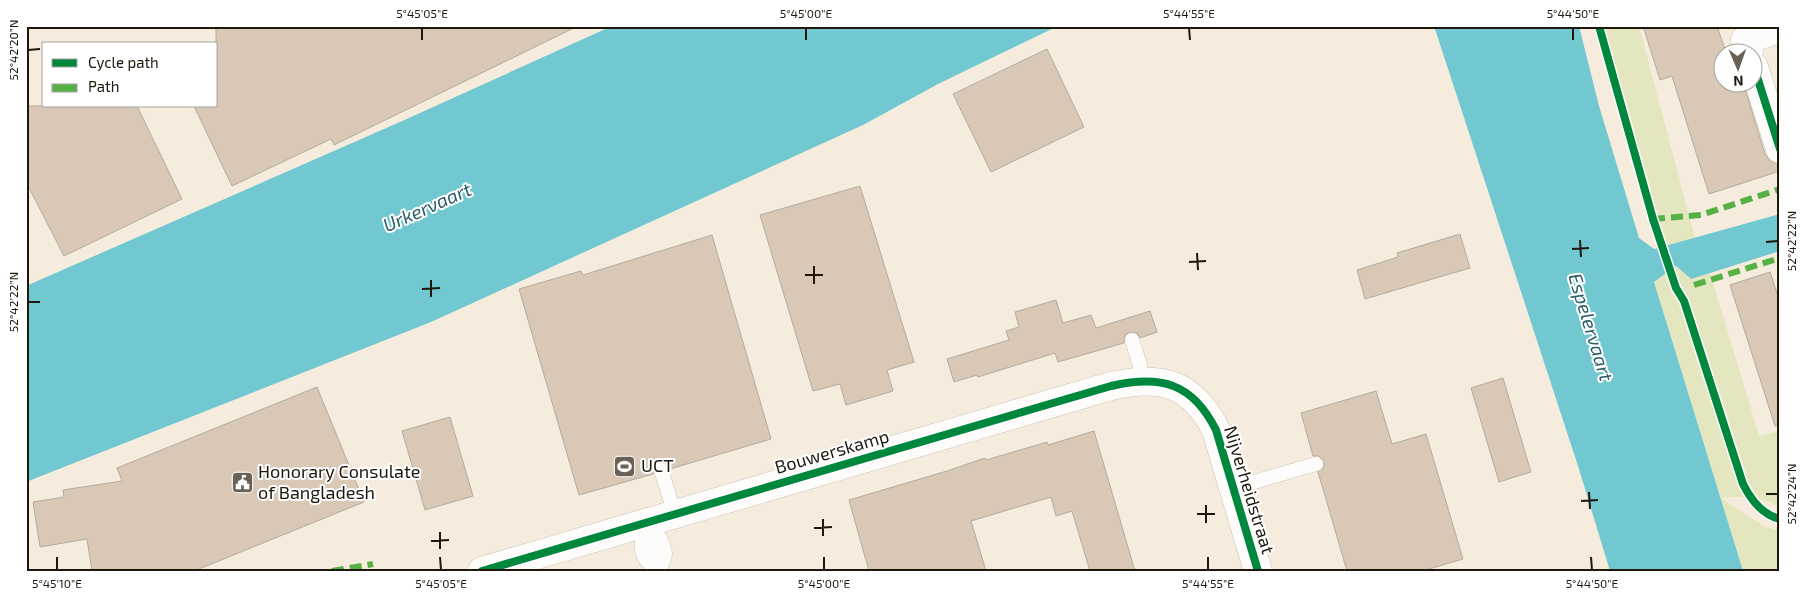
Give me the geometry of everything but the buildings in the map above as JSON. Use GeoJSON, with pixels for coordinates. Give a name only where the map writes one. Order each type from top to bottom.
{"type":"FeatureCollection","features":[{"type":"Feature","properties":{"kind":"street"},"geometry":{"type":"LineString","coordinates":[[1741,40],[1780,29]]}},
{"type":"Feature","properties":{"kind":"street"},"geometry":{"type":"LineString","coordinates":[[1762,92],[1780,149]]}},
{"type":"Feature","properties":{"kind":"street","name":"Bouwerskamp"},"geometry":{"type":"LineString","coordinates":[[482,571],[652,548],[675,514],[1111,386],[1140,381],[1158,381],[1180,387],[1191,395]]}},
{"type":"Feature","properties":{"kind":"street","name":"Nijverheidstraat"},"geometry":{"type":"LineString","coordinates":[[1191,395],[1210,417],[1216,430],[1258,571]]}},
{"type":"Feature","properties":{"kind":"lane"},"geometry":{"type":"LineString","coordinates":[[1132,340],[1140,364],[1140,381]]}},
{"type":"Feature","properties":{"kind":"lane"},"geometry":{"type":"LineString","coordinates":[[1233,488],[1316,464]]}},
{"type":"Feature","properties":{"kind":"lane"},"geometry":{"type":"LineString","coordinates":[[661,470],[675,514]]}},
{"type":"Feature","properties":{"kind":"green space"},"geometry":{"type":"Polygon","coordinates":[[[1596,26],[1639,26],[1695,238],[1663,247],[1596,26]]]}},
{"type":"Feature","properties":{"kind":"green space"},"geometry":{"type":"Polygon","coordinates":[[[1676,266],[1691,279],[1710,273],[1759,436],[1780,431],[1780,507],[1753,496],[1721,498],[1765,527],[1780,531],[1780,571],[1743,571],[1654,282],[1676,266]]]}},
{"type":"Feature","properties":{"kind":"water","name":"Urkervaart"},"geometry":{"type":"Polygon","coordinates":[[[612,26],[1058,26],[938,84],[863,125],[431,322],[26,482],[26,286],[400,122],[612,26]]]}},
{"type":"Feature","properties":{"kind":"water","name":"Espelervaart"},"geometry":{"type":"Polygon","coordinates":[[[1434,26],[1579,26],[1599,106],[1639,238],[1654,249],[1780,214],[1780,251],[1691,279],[1676,266],[1654,282],[1743,571],[1610,571],[1579,469],[1434,26]]]}},
{"type":"Feature","properties":{"kind":"pier"},"geometry":{"type":"Polygon","coordinates":[[[1667,243],[1675,270],[1667,276],[1657,246],[1667,243]]]}},
{"type":"Feature","properties":{"kind":"marked path"},"geometry":{"type":"LineString","coordinates":[[1653,219],[1701,215],[1780,189]]}},
{"type":"Feature","properties":{"kind":"marked path"},"geometry":{"type":"LineString","coordinates":[[1694,285],[1780,258]]}},
{"type":"Feature","properties":{"kind":"marked path"},"geometry":{"type":"LineString","coordinates":[[332,571],[373,564]]}},
{"type":"Feature","properties":{"kind":"cycle path"},"geometry":{"type":"LineString","coordinates":[[1599,26],[1653,219],[1676,288],[1684,301],[1743,484],[1762,510],[1780,519]]}},
{"type":"Feature","properties":{"kind":"cycle path"},"geometry":{"type":"LineString","coordinates":[[1762,92],[1780,149]]}},
{"type":"Feature","properties":{"kind":"cycle path"},"geometry":{"type":"LineString","coordinates":[[482,571],[1111,386],[1145,381],[1159,382],[1185,392],[1207,414],[1216,430],[1258,571]]}},
{"type":"Feature","properties":{"kind":"place","name":"UCT"},"geometry":{"type":"Point","coordinates":[625,466]}},
{"type":"Feature","properties":{"kind":"place","name":"Honorary Consulate of Bangladesh"},"geometry":{"type":"Point","coordinates":[242,482]}}]}
